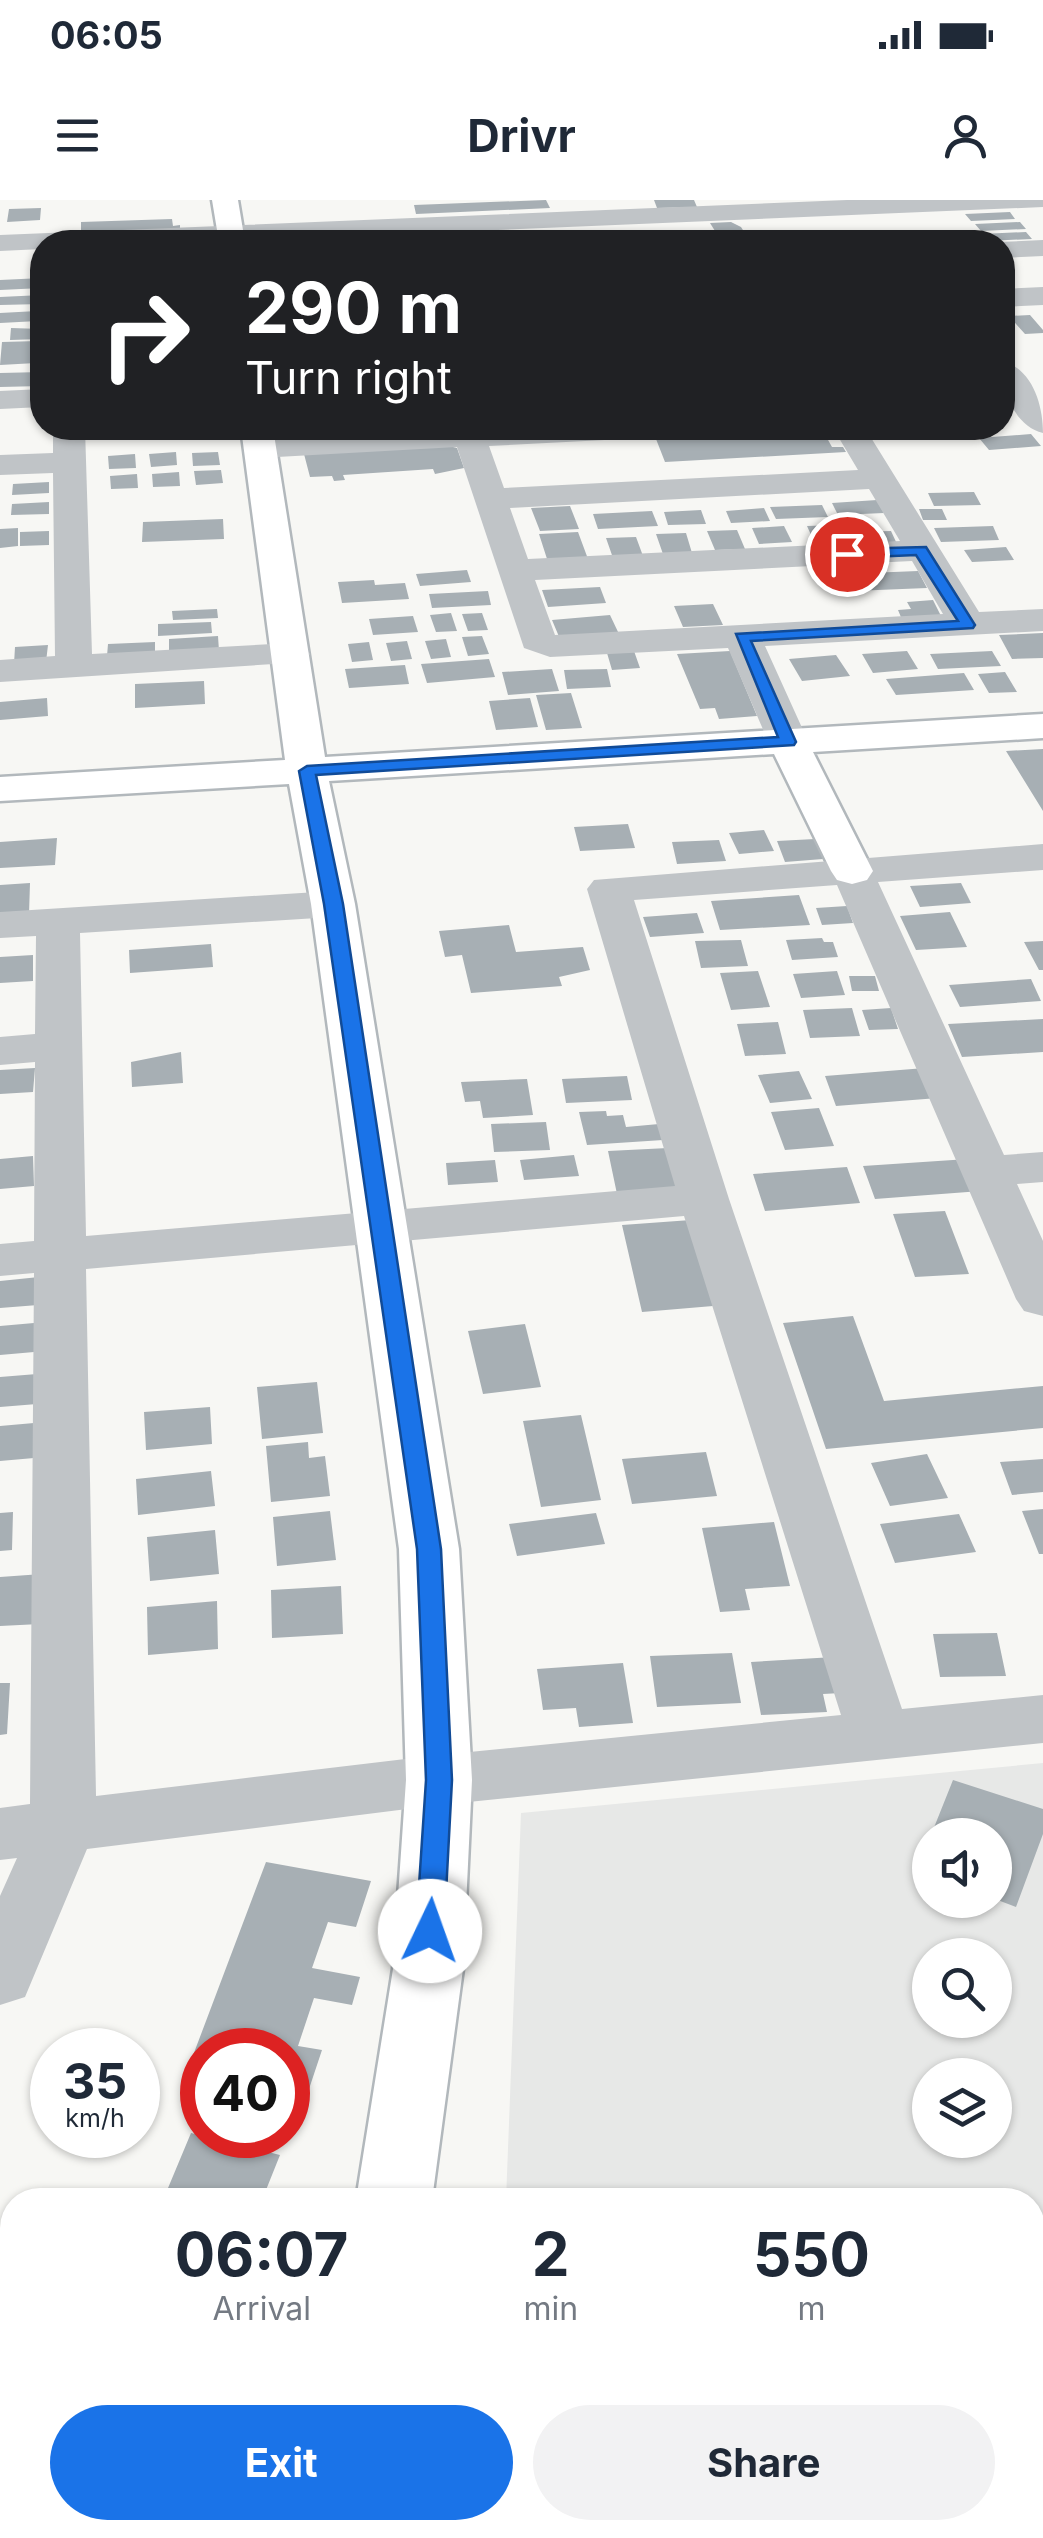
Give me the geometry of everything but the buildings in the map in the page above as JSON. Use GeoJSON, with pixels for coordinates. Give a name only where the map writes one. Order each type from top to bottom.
{"type":"FeatureCollection","features":[{"type":"Feature","properties":{"kind":"street"},"geometry":{"type":"LineString","coordinates":[[225,200],[231,230]]}},
{"type":"Feature","properties":{"kind":"street"},"geometry":{"type":"LineString","coordinates":[[323,230],[402,223],[1040,200]]}},
{"type":"Feature","properties":{"kind":"street"},"geometry":{"type":"LineString","coordinates":[[0,243],[30,239]]}},
{"type":"Feature","properties":{"kind":"street"},"geometry":{"type":"LineString","coordinates":[[1015,249],[1043,248]]}},
{"type":"Feature","properties":{"kind":"street"},"geometry":{"type":"LineString","coordinates":[[1015,297],[1043,296]]}},
{"type":"Feature","properties":{"kind":"street"},"geometry":{"type":"LineString","coordinates":[[0,400],[30,399]]}},
{"type":"Feature","properties":{"kind":"street"},"geometry":{"type":"LineString","coordinates":[[258,440],[307,771],[334,904],[429,1549],[439,1780],[428,1968],[396,2188]]}},
{"type":"Feature","properties":{"kind":"street"},"geometry":{"type":"LineString","coordinates":[[470,440],[538,640],[550,646],[1043,620]]}},
{"type":"Feature","properties":{"kind":"street"},"geometry":{"type":"LineString","coordinates":[[856,440],[968,625]]}},
{"type":"Feature","properties":{"kind":"street"},"geometry":{"type":"LineString","coordinates":[[0,465],[69,444],[74,667]]}},
{"type":"Feature","properties":{"kind":"street"},"geometry":{"type":"LineString","coordinates":[[488,499],[877,479]]}},
{"type":"Feature","properties":{"kind":"street"},"geometry":{"type":"LineString","coordinates":[[515,570],[920,550]]}},
{"type":"Feature","properties":{"kind":"street"},"geometry":{"type":"LineString","coordinates":[[742,637],[989,1171],[1043,1299]]}},
{"type":"Feature","properties":{"kind":"street"},"geometry":{"type":"LineString","coordinates":[[0,672],[290,654]]}},
{"type":"Feature","properties":{"kind":"street"},"geometry":{"type":"LineString","coordinates":[[0,789],[1043,726]]}},
{"type":"Feature","properties":{"kind":"street"},"geometry":{"type":"LineString","coordinates":[[880,1737],[704,1199],[609,889],[1043,858]]}},
{"type":"Feature","properties":{"kind":"street"},"geometry":{"type":"LineString","coordinates":[[0,925],[334,904]]}},
{"type":"Feature","properties":{"kind":"street"},"geometry":{"type":"LineString","coordinates":[[0,1976],[64,1828],[58,921]]}},
{"type":"Feature","properties":{"kind":"street"},"geometry":{"type":"LineString","coordinates":[[0,1051],[60,1046]]}},
{"type":"Feature","properties":{"kind":"street"},"geometry":{"type":"LineString","coordinates":[[989,1171],[1043,1167]]}},
{"type":"Feature","properties":{"kind":"street"},"geometry":{"type":"LineString","coordinates":[[0,1260],[704,1199]]}},
{"type":"Feature","properties":{"kind":"street"},"geometry":{"type":"LineString","coordinates":[[0,1834],[439,1780],[1043,1719]]}},
{"type":"Feature","properties":{"kind":"shaded area"},"geometry":{"type":"Polygon","coordinates":[[[1043,1763],[1043,2188],[506,2188],[521,1813],[1043,1763]]]}},
{"type":"Feature","properties":{"kind":"route"},"geometry":{"type":"LineString","coordinates":[[430,1931],[439,1780],[429,1549],[334,904],[307,771],[788,742],[742,637],[968,625],[920,550],[847,554]]}}]}
